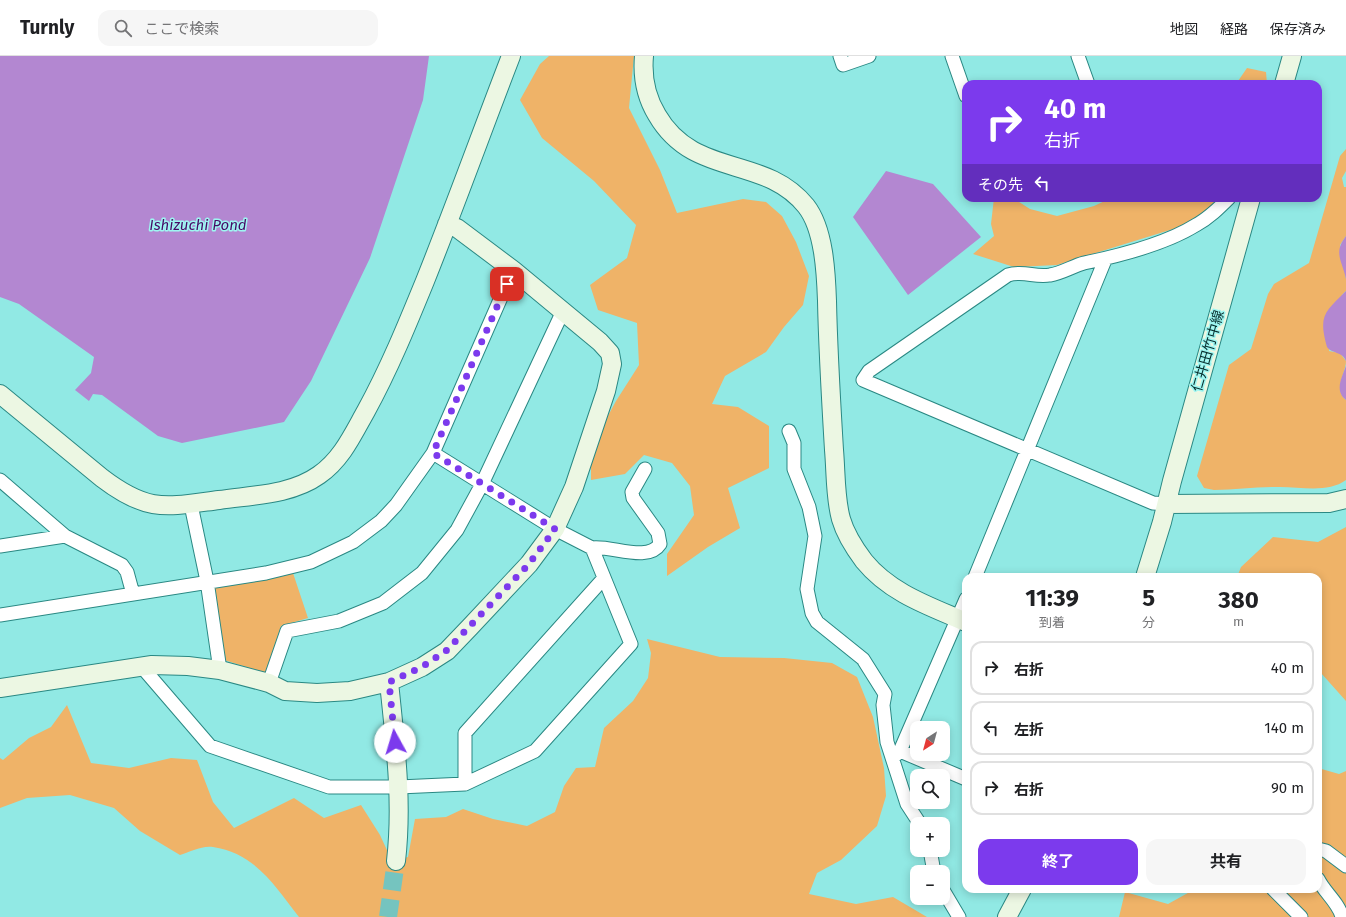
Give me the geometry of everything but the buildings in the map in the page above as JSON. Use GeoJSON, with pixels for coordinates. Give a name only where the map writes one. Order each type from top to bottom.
{"type":"FeatureCollection","features":[{"type":"Feature","properties":{"kind":"street"},"geometry":{"type":"LineString","coordinates":[[1,397],[119,491],[138,501],[154,505],[191,505],[292,488],[308,483],[330,466],[342,452],[378,388],[404,332],[448,224],[510,56]]}},
{"type":"Feature","properties":{"kind":"street"},"geometry":{"type":"LineString","coordinates":[[644,56],[645,86],[650,103],[672,137],[688,149],[706,158],[771,178],[798,196],[808,208],[814,222],[823,254],[828,363],[837,493],[841,520],[850,540],[864,560],[890,585],[909,597],[962,620],[897,755]]}},
{"type":"Feature","properties":{"kind":"street"},"geometry":{"type":"LineString","coordinates":[[840,56],[843,65],[870,56]]}},
{"type":"Feature","properties":{"kind":"street"},"geometry":{"type":"LineString","coordinates":[[952,56],[962,85]]}},
{"type":"Feature","properties":{"kind":"street"},"geometry":{"type":"LineString","coordinates":[[1078,56],[1087,80]]}},
{"type":"Feature","properties":{"kind":"street"},"geometry":{"type":"LineString","coordinates":[[1285,80],[1292,56]]}},
{"type":"Feature","properties":{"kind":"street"},"geometry":{"type":"LineString","coordinates":[[1224,202],[1205,219],[1190,228],[1105,260],[1083,263],[1051,275],[1041,276],[1026,272],[1008,275],[869,371],[863,380],[1153,503],[1329,503],[1346,499]]}},
{"type":"Feature","properties":{"kind":"street","name":"仁井田竹中線"},"geometry":{"type":"LineString","coordinates":[[1146,573],[1167,504],[1172,481],[1250,202]]}},
{"type":"Feature","properties":{"kind":"street"},"geometry":{"type":"LineString","coordinates":[[0,688],[142,667],[188,666],[220,670],[269,683],[285,691],[317,693],[350,691],[389,682],[422,667],[447,650],[529,564],[555,529],[574,487],[606,391],[612,364],[610,353],[600,342],[564,310],[457,228],[448,224]]}},
{"type":"Feature","properties":{"kind":"street"},"geometry":{"type":"LineString","coordinates":[[977,573],[1026,449],[1105,260]]}},
{"type":"Feature","properties":{"kind":"street"},"geometry":{"type":"LineString","coordinates":[[0,616],[207,581],[266,573],[311,562],[353,542],[381,521],[396,505],[433,453],[513,270]]}},
{"type":"Feature","properties":{"kind":"street"},"geometry":{"type":"LineString","coordinates":[[269,683],[287,631],[339,621],[383,603],[422,573],[457,530],[482,484],[564,310]]}},
{"type":"Feature","properties":{"kind":"street"},"geometry":{"type":"LineString","coordinates":[[789,431],[794,443],[794,469],[809,507],[815,536],[807,589],[812,613],[816,622],[863,659],[885,694],[883,705],[887,742],[897,755],[907,804],[915,817]]}},
{"type":"Feature","properties":{"kind":"street"},"geometry":{"type":"LineString","coordinates":[[433,453],[555,529],[592,548],[601,547],[649,553],[660,544],[658,533],[633,498],[632,492],[645,469]]}},
{"type":"Feature","properties":{"kind":"street"},"geometry":{"type":"LineString","coordinates":[[0,480],[65,536],[122,565],[126,572],[133,594]]}},
{"type":"Feature","properties":{"kind":"street"},"geometry":{"type":"LineString","coordinates":[[191,505],[207,581],[220,670]]}},
{"type":"Feature","properties":{"kind":"street"},"geometry":{"type":"LineString","coordinates":[[0,546],[65,536]]}},
{"type":"Feature","properties":{"kind":"street"},"geometry":{"type":"LineString","coordinates":[[142,667],[210,746],[329,786],[399,787],[465,784],[535,751],[632,644],[592,548]]}},
{"type":"Feature","properties":{"kind":"street"},"geometry":{"type":"LineString","coordinates":[[465,784],[465,733],[604,578]]}},
{"type":"Feature","properties":{"kind":"street"},"geometry":{"type":"LineString","coordinates":[[389,682],[399,787],[400,831],[396,861]]}},
{"type":"Feature","properties":{"kind":"street"},"geometry":{"type":"LineString","coordinates":[[897,755],[962,779]]}},
{"type":"Feature","properties":{"kind":"street"},"geometry":{"type":"LineString","coordinates":[[1322,850],[1326,851],[1346,866]]}},
{"type":"Feature","properties":{"kind":"street"},"geometry":{"type":"LineString","coordinates":[[1322,888],[1341,911],[1342,917]]}},
{"type":"Feature","properties":{"kind":"street"},"geometry":{"type":"LineString","coordinates":[[1007,917],[1020,893]]}},
{"type":"Feature","properties":{"kind":"street"},"geometry":{"type":"LineString","coordinates":[[1278,893],[1302,917]]}},
{"type":"Feature","properties":{"kind":"street"},"geometry":{"type":"LineString","coordinates":[[950,902],[959,917]]}},
{"type":"Feature","properties":{"kind":"shaded area"},"geometry":{"type":"Polygon","coordinates":[[[549,56],[634,56],[629,108],[660,170],[677,213],[743,199],[766,202],[782,216],[796,242],[809,276],[803,305],[784,327],[766,352],[725,376],[712,404],[738,407],[769,426],[769,468],[728,488],[740,528],[708,547],[667,576],[667,554],[694,515],[690,486],[672,463],[644,455],[625,474],[591,480],[591,447],[616,401],[639,365],[637,323],[598,310],[590,285],[627,258],[636,225],[594,181],[542,138],[520,100],[540,64],[549,56]]]}},
{"type":"Feature","properties":{"kind":"shaded area"},"geometry":{"type":"Polygon","coordinates":[[[1247,68],[1266,72],[1267,80],[1239,80],[1247,68]]]}},
{"type":"Feature","properties":{"kind":"shaded area"},"geometry":{"type":"Polygon","coordinates":[[[1346,149],[1346,171],[1342,178],[1344,187],[1346,187],[1346,236],[1340,245],[1346,279],[1346,291],[1342,295],[1329,351],[1340,353],[1346,361],[1340,386],[1342,396],[1346,400],[1346,480],[1330,487],[1321,488],[1268,487],[1214,490],[1204,488],[1197,476],[1229,365],[1251,349],[1268,294],[1274,284],[1309,263],[1340,156],[1346,149]]]}},
{"type":"Feature","properties":{"kind":"shaded area"},"geometry":{"type":"Polygon","coordinates":[[[994,202],[1019,202],[1030,209],[1057,216],[1094,206],[1102,202],[1216,202],[1202,214],[1183,226],[1057,265],[1014,267],[973,254],[994,236],[991,224],[994,202]]]}},
{"type":"Feature","properties":{"kind":"shaded area"},"geometry":{"type":"Polygon","coordinates":[[[1346,527],[1346,701],[1322,674],[1322,573],[1239,573],[1241,567],[1273,537],[1318,542],[1346,527]]]}},
{"type":"Feature","properties":{"kind":"shaded area"},"geometry":{"type":"Polygon","coordinates":[[[293,573],[308,618],[281,626],[266,673],[224,660],[212,585],[293,573]]]}},
{"type":"Feature","properties":{"kind":"shaded area"},"geometry":{"type":"Polygon","coordinates":[[[647,639],[720,657],[784,658],[832,663],[857,677],[873,717],[884,768],[886,796],[877,826],[841,860],[817,873],[809,894],[856,904],[893,897],[927,917],[299,917],[263,873],[241,856],[228,850],[213,847],[196,849],[180,855],[140,831],[114,808],[70,795],[27,798],[0,808],[0,758],[3,760],[29,738],[51,727],[67,705],[91,763],[129,768],[171,758],[197,760],[213,802],[234,828],[294,798],[324,818],[361,805],[380,835],[392,861],[408,857],[415,819],[446,817],[463,809],[493,819],[527,826],[555,812],[564,786],[576,768],[595,767],[604,728],[633,701],[648,678],[651,653],[647,639]]]}},
{"type":"Feature","properties":{"kind":"shaded area"},"geometry":{"type":"Polygon","coordinates":[[[1322,769],[1339,774],[1346,771],[1346,917],[1119,917],[1125,893],[1168,904],[1188,893],[1322,893],[1322,769]]]}},
{"type":"Feature","properties":{"kind":"water","name":"Ishizuchi Pond"},"geometry":{"type":"Polygon","coordinates":[[[0,56],[429,56],[423,100],[370,258],[311,381],[284,422],[182,443],[158,436],[102,395],[93,394],[89,401],[75,390],[91,373],[94,357],[19,304],[0,297],[0,56]]]}},
{"type":"Feature","properties":{"kind":"water"},"geometry":{"type":"Polygon","coordinates":[[[886,171],[933,184],[981,237],[908,295],[853,217],[886,171]]]}},
{"type":"Feature","properties":{"kind":"water"},"geometry":{"type":"Polygon","coordinates":[[[1346,236],[1346,279],[1339,252],[1342,242],[1346,236]]]}},
{"type":"Feature","properties":{"kind":"water"},"geometry":{"type":"Polygon","coordinates":[[[1346,291],[1346,361],[1340,354],[1327,347],[1323,328],[1325,315],[1328,310],[1346,291]]]}},
{"type":"Feature","properties":{"kind":"water"},"geometry":{"type":"Polygon","coordinates":[[[1346,366],[1346,400],[1340,392],[1340,384],[1346,366]]]}},
{"type":"Feature","properties":{"kind":"tunnel"},"geometry":{"type":"LineString","coordinates":[[388,917],[396,861]]}},
{"type":"Feature","properties":{"kind":"route"},"geometry":{"type":"LineString","coordinates":[[395,742],[389,682],[422,667],[447,650],[529,564],[555,529],[433,453],[507,284]]}}]}
